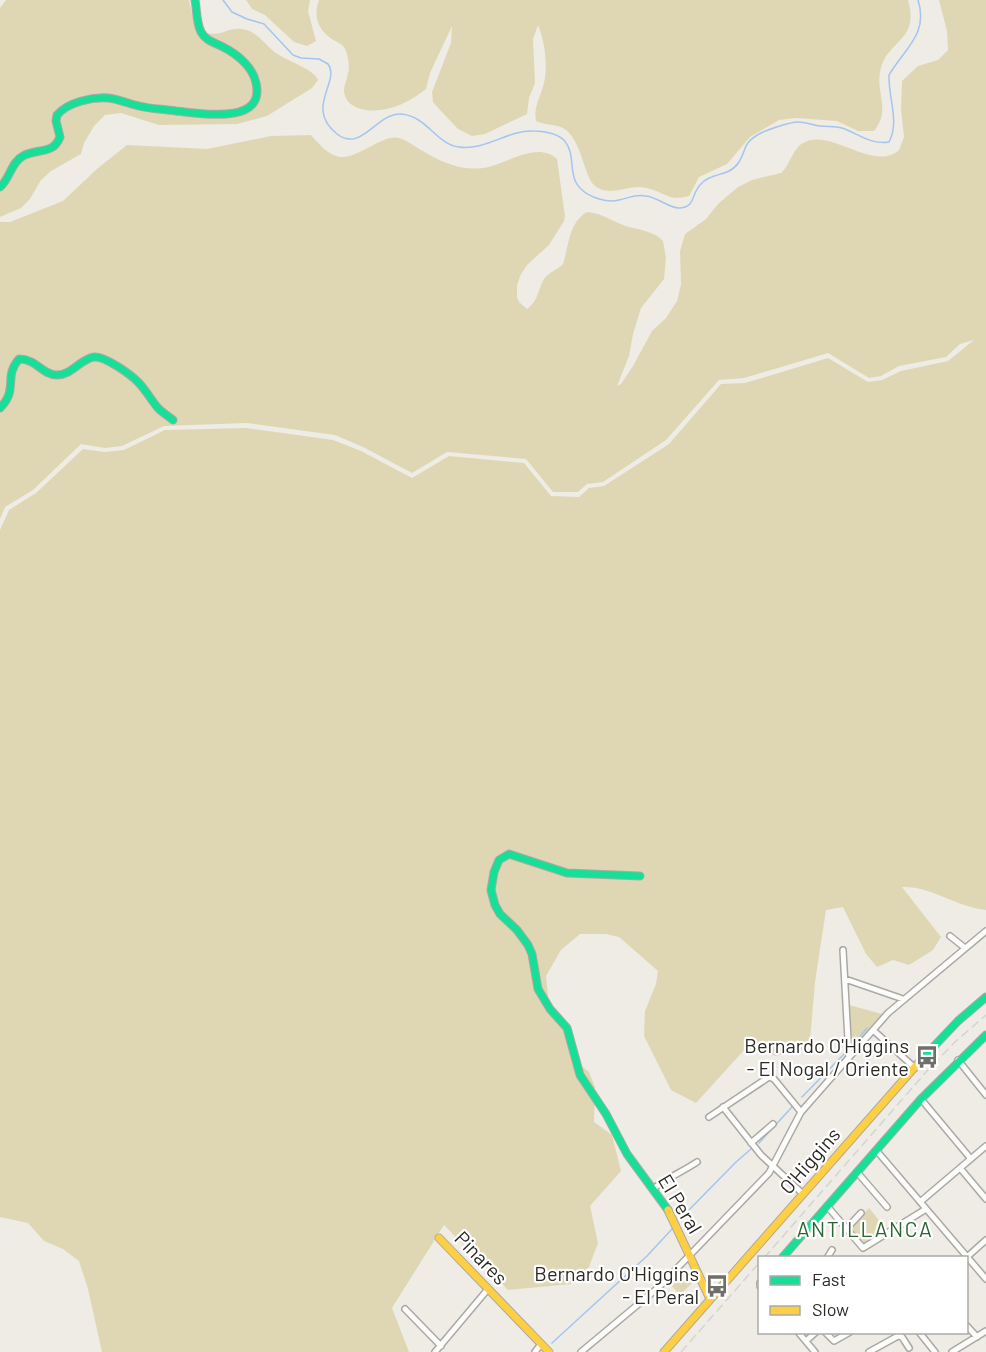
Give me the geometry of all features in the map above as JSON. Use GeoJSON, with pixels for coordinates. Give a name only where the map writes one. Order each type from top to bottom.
{"type":"FeatureCollection","features":[{"type":"Feature","properties":{"kind":"street"},"geometry":{"type":"LineString","coordinates":[[0,187],[9,179],[19,159],[31,153],[47,152],[56,147],[60,137],[56,123],[57,117],[62,110],[75,104],[97,98],[109,98],[147,108],[211,115],[234,113],[245,110],[251,105],[257,89],[251,70],[235,54],[208,40],[202,34],[198,26],[195,0]]}},
{"type":"Feature","properties":{"kind":"street"},"geometry":{"type":"LineString","coordinates":[[0,408],[11,394],[13,384],[11,368],[19,359],[26,358],[48,373],[58,375],[75,368],[87,358],[97,356],[104,358],[138,382],[159,410],[173,420]]}},
{"type":"Feature","properties":{"kind":"street","name":"El Peral"},"geometry":{"type":"LineString","coordinates":[[640,876],[567,873],[511,854],[499,860],[491,884],[492,896],[497,910],[522,935],[531,949],[538,989],[569,1034],[575,1061],[583,1079],[632,1161],[670,1212],[710,1299]]}},
{"type":"Feature","properties":{"kind":"street"},"geometry":{"type":"LineString","coordinates":[[582,1352],[649,1296],[773,1167],[801,1112],[873,1030],[903,999],[986,931]]}},
{"type":"Feature","properties":{"kind":"street"},"geometry":{"type":"LineString","coordinates":[[950,936],[965,948]]}},
{"type":"Feature","properties":{"kind":"street"},"geometry":{"type":"LineString","coordinates":[[843,950],[849,1058]]}},
{"type":"Feature","properties":{"kind":"street"},"geometry":{"type":"LineString","coordinates":[[845,979],[903,999]]}},
{"type":"Feature","properties":{"kind":"street","name":"O'Higgins"},"geometry":{"type":"LineString","coordinates":[[664,1352],[949,1029],[986,997]]}},
{"type":"Feature","properties":{"kind":"street"},"geometry":{"type":"LineString","coordinates":[[873,1030],[915,1068]]}},
{"type":"Feature","properties":{"kind":"street"},"geometry":{"type":"LineString","coordinates":[[783,1256],[921,1099],[958,1060],[986,1035]]}},
{"type":"Feature","properties":{"kind":"street"},"geometry":{"type":"LineString","coordinates":[[958,1060],[986,1095]]}},
{"type":"Feature","properties":{"kind":"street"},"geometry":{"type":"LineString","coordinates":[[709,1117],[771,1077],[801,1112]]}},
{"type":"Feature","properties":{"kind":"street"},"geometry":{"type":"LineString","coordinates":[[921,1099],[971,1159]]}},
{"type":"Feature","properties":{"kind":"street"},"geometry":{"type":"LineString","coordinates":[[723,1107],[773,1167],[803,1194]]}},
{"type":"Feature","properties":{"kind":"street"},"geometry":{"type":"LineString","coordinates":[[751,1143],[772,1124]]}},
{"type":"Feature","properties":{"kind":"street"},"geometry":{"type":"LineString","coordinates":[[920,1202],[986,1146]]}},
{"type":"Feature","properties":{"kind":"street"},"geometry":{"type":"LineString","coordinates":[[876,1150],[965,1256]]}},
{"type":"Feature","properties":{"kind":"street"},"geometry":{"type":"LineString","coordinates":[[652,1189],[697,1162]]}},
{"type":"Feature","properties":{"kind":"street"},"geometry":{"type":"LineString","coordinates":[[960,1168],[986,1199]]}},
{"type":"Feature","properties":{"kind":"street"},"geometry":{"type":"LineString","coordinates":[[857,1172],[887,1207]]}},
{"type":"Feature","properties":{"kind":"street"},"geometry":{"type":"LineString","coordinates":[[827,1206],[863,1248],[926,1209]]}},
{"type":"Feature","properties":{"kind":"street"},"geometry":{"type":"LineString","coordinates":[[846,1229],[861,1213]]}},
{"type":"Feature","properties":{"kind":"street","name":"Pinares"},"geometry":{"type":"LineString","coordinates":[[439,1238],[549,1352]]}},
{"type":"Feature","properties":{"kind":"street"},"geometry":{"type":"LineString","coordinates":[[967,1256],[986,1240]]}},
{"type":"Feature","properties":{"kind":"street"},"geometry":{"type":"LineString","coordinates":[[828,1256],[832,1250]]}},
{"type":"Feature","properties":{"kind":"street"},"geometry":{"type":"LineString","coordinates":[[968,1259],[986,1280]]}},
{"type":"Feature","properties":{"kind":"street"},"geometry":{"type":"LineString","coordinates":[[435,1352],[488,1290]]}},
{"type":"Feature","properties":{"kind":"street"},"geometry":{"type":"LineString","coordinates":[[405,1310],[441,1346]]}},
{"type":"Feature","properties":{"kind":"street"},"geometry":{"type":"LineString","coordinates":[[968,1327],[977,1337]]}},
{"type":"Feature","properties":{"kind":"street"},"geometry":{"type":"LineString","coordinates":[[952,1352],[986,1331]]}},
{"type":"Feature","properties":{"kind":"street"},"geometry":{"type":"LineString","coordinates":[[800,1334],[815,1352]]}},
{"type":"Feature","properties":{"kind":"street"},"geometry":{"type":"LineString","coordinates":[[806,1341],[814,1334]]}},
{"type":"Feature","properties":{"kind":"street"},"geometry":{"type":"LineString","coordinates":[[827,1334],[834,1341],[846,1334]]}},
{"type":"Feature","properties":{"kind":"street"},"geometry":{"type":"LineString","coordinates":[[921,1334],[935,1352]]}},
{"type":"Feature","properties":{"kind":"street"},"geometry":{"type":"LineString","coordinates":[[869,1352],[898,1336],[902,1337],[909,1348]]}},
{"type":"Feature","properties":{"kind":"street"},"geometry":{"type":"LineString","coordinates":[[535,1352],[542,1344]]}},
{"type":"Feature","properties":{"kind":"street"},"geometry":{"type":"LineString","coordinates":[[880,1346],[884,1352]]}},
{"type":"Feature","properties":{"kind":"shaded area"},"geometry":{"type":"Polygon","coordinates":[[[6,0],[189,0],[194,23],[198,30],[218,34],[236,29],[247,30],[276,53],[311,72],[318,80],[312,88],[267,116],[237,124],[159,125],[121,113],[105,115],[94,126],[84,143],[81,154],[51,171],[41,180],[30,199],[21,208],[0,217],[0,8],[6,0]]]}},
{"type":"Feature","properties":{"kind":"shaded area"},"geometry":{"type":"Polygon","coordinates":[[[246,0],[310,0],[308,11],[316,41],[307,46],[294,42],[265,15],[252,9],[246,0]]]}},
{"type":"Feature","properties":{"kind":"shaded area"},"geometry":{"type":"Polygon","coordinates":[[[319,0],[908,0],[910,25],[901,40],[883,61],[879,80],[882,116],[874,131],[858,131],[837,121],[796,118],[779,120],[750,137],[727,164],[699,177],[689,196],[675,198],[644,187],[616,191],[599,189],[590,180],[578,148],[569,133],[563,128],[536,121],[536,106],[546,69],[544,46],[538,25],[533,39],[535,83],[529,98],[527,114],[485,134],[472,136],[458,129],[433,102],[432,92],[451,43],[452,26],[430,73],[426,89],[394,107],[376,111],[367,110],[358,108],[348,102],[345,97],[344,89],[349,68],[347,53],[342,45],[320,27],[317,17],[319,0]]]}},
{"type":"Feature","properties":{"kind":"shaded area"},"geometry":{"type":"Polygon","coordinates":[[[939,0],[986,0],[986,910],[934,893],[902,887],[941,937],[933,950],[909,965],[893,960],[877,967],[866,954],[843,907],[826,910],[815,982],[810,1041],[806,1048],[776,1056],[746,1048],[696,1103],[671,1090],[644,1036],[645,1011],[656,984],[658,971],[619,937],[606,934],[580,934],[561,950],[546,976],[549,1005],[567,1026],[569,1048],[575,1061],[589,1072],[595,1087],[594,1122],[612,1135],[621,1171],[590,1206],[598,1243],[589,1267],[571,1284],[508,1290],[444,1225],[392,1308],[409,1352],[102,1352],[88,1289],[79,1261],[63,1249],[44,1241],[28,1223],[0,1217],[0,530],[9,510],[36,493],[83,449],[105,452],[124,450],[165,430],[246,428],[333,440],[361,451],[412,478],[449,456],[524,463],[551,496],[579,497],[589,488],[604,486],[669,444],[721,384],[745,383],[828,358],[868,382],[882,380],[901,371],[948,361],[974,340],[960,344],[946,357],[899,366],[881,376],[869,378],[828,353],[744,378],[719,380],[666,440],[603,482],[587,484],[578,492],[553,492],[526,459],[447,452],[412,473],[335,435],[247,423],[164,426],[122,446],[105,448],[81,444],[33,490],[5,507],[0,519],[0,222],[10,222],[63,201],[127,145],[207,149],[271,136],[311,135],[328,152],[342,157],[357,153],[390,138],[396,138],[405,140],[444,162],[475,169],[492,166],[521,155],[540,152],[549,154],[557,159],[565,216],[549,245],[527,265],[521,274],[517,285],[517,297],[527,309],[536,299],[544,279],[563,264],[576,222],[587,212],[649,232],[663,241],[666,258],[664,279],[641,308],[629,356],[617,386],[621,384],[633,366],[652,331],[666,318],[677,301],[681,284],[680,251],[685,234],[706,219],[718,204],[738,187],[752,180],[781,173],[800,145],[814,140],[839,144],[877,156],[889,156],[899,150],[904,137],[901,109],[902,81],[918,66],[938,60],[948,50],[947,31],[939,0]]]}},
{"type":"Feature","properties":{"kind":"shaded area"},"geometry":{"type":"Polygon","coordinates":[[[849,1005],[882,1014],[851,1050],[849,1005]]]}},
{"type":"Feature","properties":{"kind":"shaded area"},"geometry":{"type":"Polygon","coordinates":[[[869,1208],[887,1230],[863,1246],[850,1229],[869,1208]]]}},
{"type":"Feature","properties":{"kind":"shaded area"},"geometry":{"type":"Polygon","coordinates":[[[685,1269],[696,1279],[680,1295],[670,1284],[685,1269]]]}},
{"type":"Feature","properties":{"kind":"waterway"},"geometry":{"type":"LineString","coordinates":[[223,0],[232,12],[264,24],[293,55],[319,59],[328,64],[331,71],[323,105],[324,114],[328,124],[337,134],[346,139],[362,136],[384,119],[401,114],[418,120],[444,141],[459,147],[478,146],[524,132],[550,133],[561,138],[568,145],[575,181],[589,195],[610,201],[646,196],[679,208],[691,203],[698,188],[705,180],[735,167],[747,144],[754,138],[778,126],[803,122],[842,128],[876,142],[889,142],[894,126],[889,75],[918,32],[921,12],[918,0]]}},
{"type":"Feature","properties":{"kind":"waterway"},"geometry":{"type":"LineString","coordinates":[[852,1046],[867,1028]]}},
{"type":"Feature","properties":{"kind":"waterway"},"geometry":{"type":"LineString","coordinates":[[802,1097],[846,1052]]}},
{"type":"Feature","properties":{"kind":"waterway"},"geometry":{"type":"LineString","coordinates":[[759,1143],[792,1107]]}},
{"type":"Feature","properties":{"kind":"waterway"},"geometry":{"type":"LineString","coordinates":[[683,1216],[751,1149]]}},
{"type":"Feature","properties":{"kind":"waterway"},"geometry":{"type":"LineString","coordinates":[[552,1343],[647,1256],[672,1229]]}},
{"type":"Feature","properties":{"kind":"railway"},"geometry":{"type":"LineString","coordinates":[[766,1256],[926,1072],[986,1015]]}},
{"type":"Feature","properties":{"kind":"railway"},"geometry":{"type":"LineString","coordinates":[[681,1352],[758,1264]]}},
{"type":"Feature","properties":{"kind":"traffic: fast"},"geometry":{"type":"LineString","coordinates":[[0,187],[19,159],[49,149],[57,143],[60,137],[56,121],[57,115],[67,107],[81,101],[108,98],[148,108],[199,114],[228,114],[251,106],[256,97],[256,83],[252,72],[234,53],[203,35],[198,24],[195,0]]}},
{"type":"Feature","properties":{"kind":"traffic: fast"},"geometry":{"type":"LineString","coordinates":[[0,408],[9,395],[12,372],[19,359],[57,375],[67,372],[89,358],[99,357],[111,362],[141,385],[158,408],[173,420]]}},
{"type":"Feature","properties":{"kind":"traffic: fast"},"geometry":{"type":"LineString","coordinates":[[640,876],[567,873],[509,854],[499,860],[491,890],[500,914],[517,930],[528,945],[532,954],[538,989],[550,1009],[567,1028],[580,1075],[606,1114],[627,1154],[668,1210]]}},
{"type":"Feature","properties":{"kind":"traffic: fast"},"geometry":{"type":"LineString","coordinates":[[921,1060],[958,1021],[986,997]]}},
{"type":"Feature","properties":{"kind":"traffic: fast"},"geometry":{"type":"LineString","coordinates":[[784,1256],[921,1099],[986,1035]]}},
{"type":"Feature","properties":{"kind":"traffic: slow"},"geometry":{"type":"LineString","coordinates":[[664,1352],[921,1060]]}},
{"type":"Feature","properties":{"kind":"traffic: slow"},"geometry":{"type":"LineString","coordinates":[[668,1210],[710,1299]]}},
{"type":"Feature","properties":{"kind":"traffic: slow"},"geometry":{"type":"LineString","coordinates":[[439,1238],[549,1352]]}},
{"type":"Feature","properties":{"kind":"place","name":"Bernardo O'Higgins - El Nogal / Oriente"},"geometry":{"type":"Point","coordinates":[927,1057]}},
{"type":"Feature","properties":{"kind":"place","name":"Bernardo O'Higgins - El Peral"},"geometry":{"type":"Point","coordinates":[717,1286]}},
{"type":"Feature","properties":{"kind":"district","name":"ANTILLANCA"},"geometry":{"type":"Point","coordinates":[865,1230]}}]}
